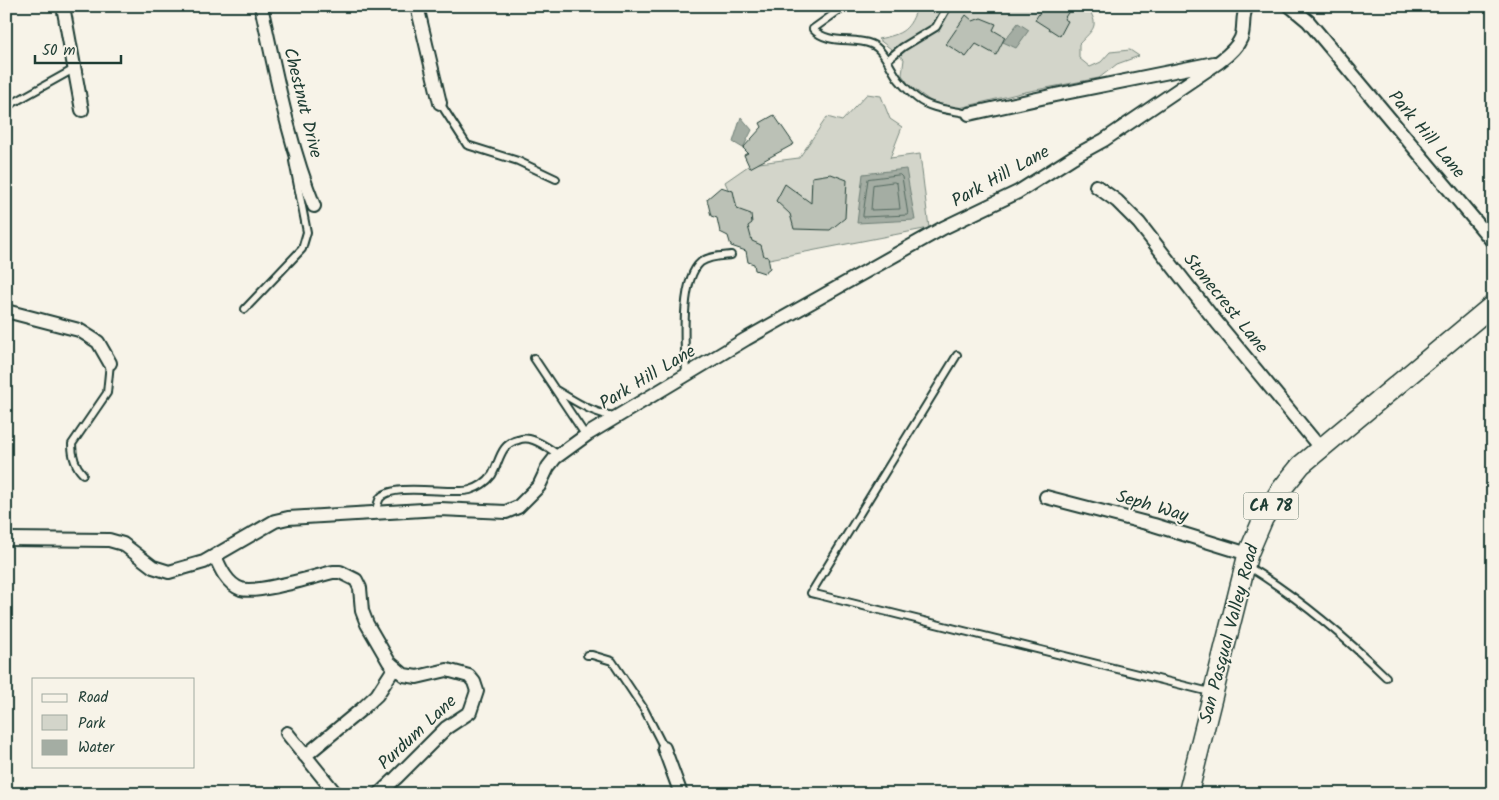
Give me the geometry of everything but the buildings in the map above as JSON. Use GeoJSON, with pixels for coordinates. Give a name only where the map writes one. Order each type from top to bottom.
{"type":"FeatureCollection","features":[{"type":"Feature","properties":{"kind":"main road","name":"San Pasqual Valley Road"},"geometry":{"type":"LineString","coordinates":[[1189,794],[1247,559],[1263,519],[1280,491],[1301,465],[1322,450],[1493,305]]}},
{"type":"Feature","properties":{"kind":"street"},"geometry":{"type":"LineString","coordinates":[[62,6],[82,110]]}},
{"type":"Feature","properties":{"kind":"street","name":"Chestnut Drive"},"geometry":{"type":"LineString","coordinates":[[261,6],[293,147],[301,175],[314,206]]}},
{"type":"Feature","properties":{"kind":"street"},"geometry":{"type":"LineString","coordinates":[[417,6],[440,102]]}},
{"type":"Feature","properties":{"kind":"street","name":"Park Hill Lane"},"geometry":{"type":"LineString","coordinates":[[6,539],[109,540],[123,544],[153,567],[169,572],[204,562],[275,522],[288,518],[440,508],[506,512],[518,507],[539,486],[548,467],[555,458],[586,436],[746,339],[943,228],[1018,192],[1073,156],[1104,140],[1219,62],[1231,53],[1241,38],[1244,12],[1247,6]]}},
{"type":"Feature","properties":{"kind":"street","name":"Park Hill Lane"},"geometry":{"type":"LineString","coordinates":[[1290,6],[1308,21],[1493,242]]}},
{"type":"Feature","properties":{"kind":"street"},"geometry":{"type":"LineString","coordinates":[[969,114],[1219,62]]}},
{"type":"Feature","properties":{"kind":"street","name":"Stonecrest Lane"},"geometry":{"type":"LineString","coordinates":[[1096,186],[1118,202],[1139,223],[1210,314],[1322,450]]}},
{"type":"Feature","properties":{"kind":"street"},"geometry":{"type":"LineString","coordinates":[[6,311],[79,330],[98,342],[110,363]]}},
{"type":"Feature","properties":{"kind":"street","name":"Seph Way"},"geometry":{"type":"LineString","coordinates":[[1046,497],[1154,525],[1247,559]]}},
{"type":"Feature","properties":{"kind":"street"},"geometry":{"type":"LineString","coordinates":[[215,556],[220,570],[228,580],[239,588],[254,591],[333,572],[340,572],[356,580],[360,588],[362,611],[366,624],[389,662],[395,668],[377,695],[364,708],[306,756]]}},
{"type":"Feature","properties":{"kind":"street","name":"Purdum Lane"},"geometry":{"type":"LineString","coordinates":[[379,794],[446,728],[470,712],[477,691],[474,682],[469,676],[447,670],[417,677],[404,675],[395,668]]}},
{"type":"Feature","properties":{"kind":"street"},"geometry":{"type":"LineString","coordinates":[[288,733],[336,794]]}},
{"type":"Feature","properties":{"kind":"street"},"geometry":{"type":"LineString","coordinates":[[664,748],[681,794]]}},
{"type":"Feature","properties":{"kind":"lane"},"geometry":{"type":"LineString","coordinates":[[845,6],[813,29],[817,34],[824,37],[872,44],[887,60],[899,80],[919,100],[934,106],[969,114]]}},
{"type":"Feature","properties":{"kind":"lane"},"geometry":{"type":"LineString","coordinates":[[887,60],[903,47],[936,27],[948,6]]}},
{"type":"Feature","properties":{"kind":"lane"},"geometry":{"type":"LineString","coordinates":[[6,107],[75,68]]}},
{"type":"Feature","properties":{"kind":"lane"},"geometry":{"type":"LineString","coordinates":[[440,102],[466,145],[518,161],[556,179]]}},
{"type":"Feature","properties":{"kind":"lane"},"geometry":{"type":"LineString","coordinates":[[245,309],[302,248],[306,232],[294,166],[293,147]]}},
{"type":"Feature","properties":{"kind":"lane"},"geometry":{"type":"LineString","coordinates":[[686,376],[685,307],[690,280],[698,265],[702,262],[707,259],[731,255]]}},
{"type":"Feature","properties":{"kind":"lane"},"geometry":{"type":"LineString","coordinates":[[957,355],[812,592],[1214,693]]}},
{"type":"Feature","properties":{"kind":"lane"},"geometry":{"type":"LineString","coordinates":[[534,358],[586,436]]}},
{"type":"Feature","properties":{"kind":"lane"},"geometry":{"type":"LineString","coordinates":[[84,474],[79,470],[75,461],[72,444],[108,393],[110,363]]}},
{"type":"Feature","properties":{"kind":"lane"},"geometry":{"type":"LineString","coordinates":[[555,389],[587,408],[618,417]]}},
{"type":"Feature","properties":{"kind":"lane"},"geometry":{"type":"LineString","coordinates":[[376,512],[380,498],[388,492],[406,490],[468,491],[478,487],[491,477],[503,448],[513,441],[522,438],[540,443],[559,456]]}},
{"type":"Feature","properties":{"kind":"lane"},"geometry":{"type":"LineString","coordinates":[[1247,559],[1355,647],[1386,678]]}},
{"type":"Feature","properties":{"kind":"lane"},"geometry":{"type":"LineString","coordinates":[[587,655],[612,661],[644,709],[664,748]]}},
{"type":"Feature","properties":{"kind":"green space"},"geometry":{"type":"Polygon","coordinates":[[[918,6],[1087,6],[1093,19],[1094,27],[1079,44],[1079,58],[1090,67],[1101,62],[1110,52],[1130,50],[1139,56],[1117,64],[1099,78],[1025,92],[951,110],[929,100],[910,86],[902,75],[904,59],[878,39],[900,33],[904,30],[912,21],[918,6]]]}},
{"type":"Feature","properties":{"kind":"green space"},"geometry":{"type":"Polygon","coordinates":[[[867,94],[881,96],[890,119],[902,127],[890,158],[920,154],[929,228],[759,261],[725,182],[751,164],[799,158],[827,117],[842,121],[867,94]]]}},
{"type":"Feature","properties":{"kind":"water"},"geometry":{"type":"Polygon","coordinates":[[[1018,23],[1029,30],[1016,48],[1003,42],[1018,23]]]}},
{"type":"Feature","properties":{"kind":"water"},"geometry":{"type":"Polygon","coordinates":[[[741,117],[752,130],[743,148],[733,142],[741,117]]]}},
{"type":"Feature","properties":{"kind":"water"},"geometry":{"type":"Polygon","coordinates":[[[906,169],[915,220],[857,223],[863,174],[906,169]]]}}]}
